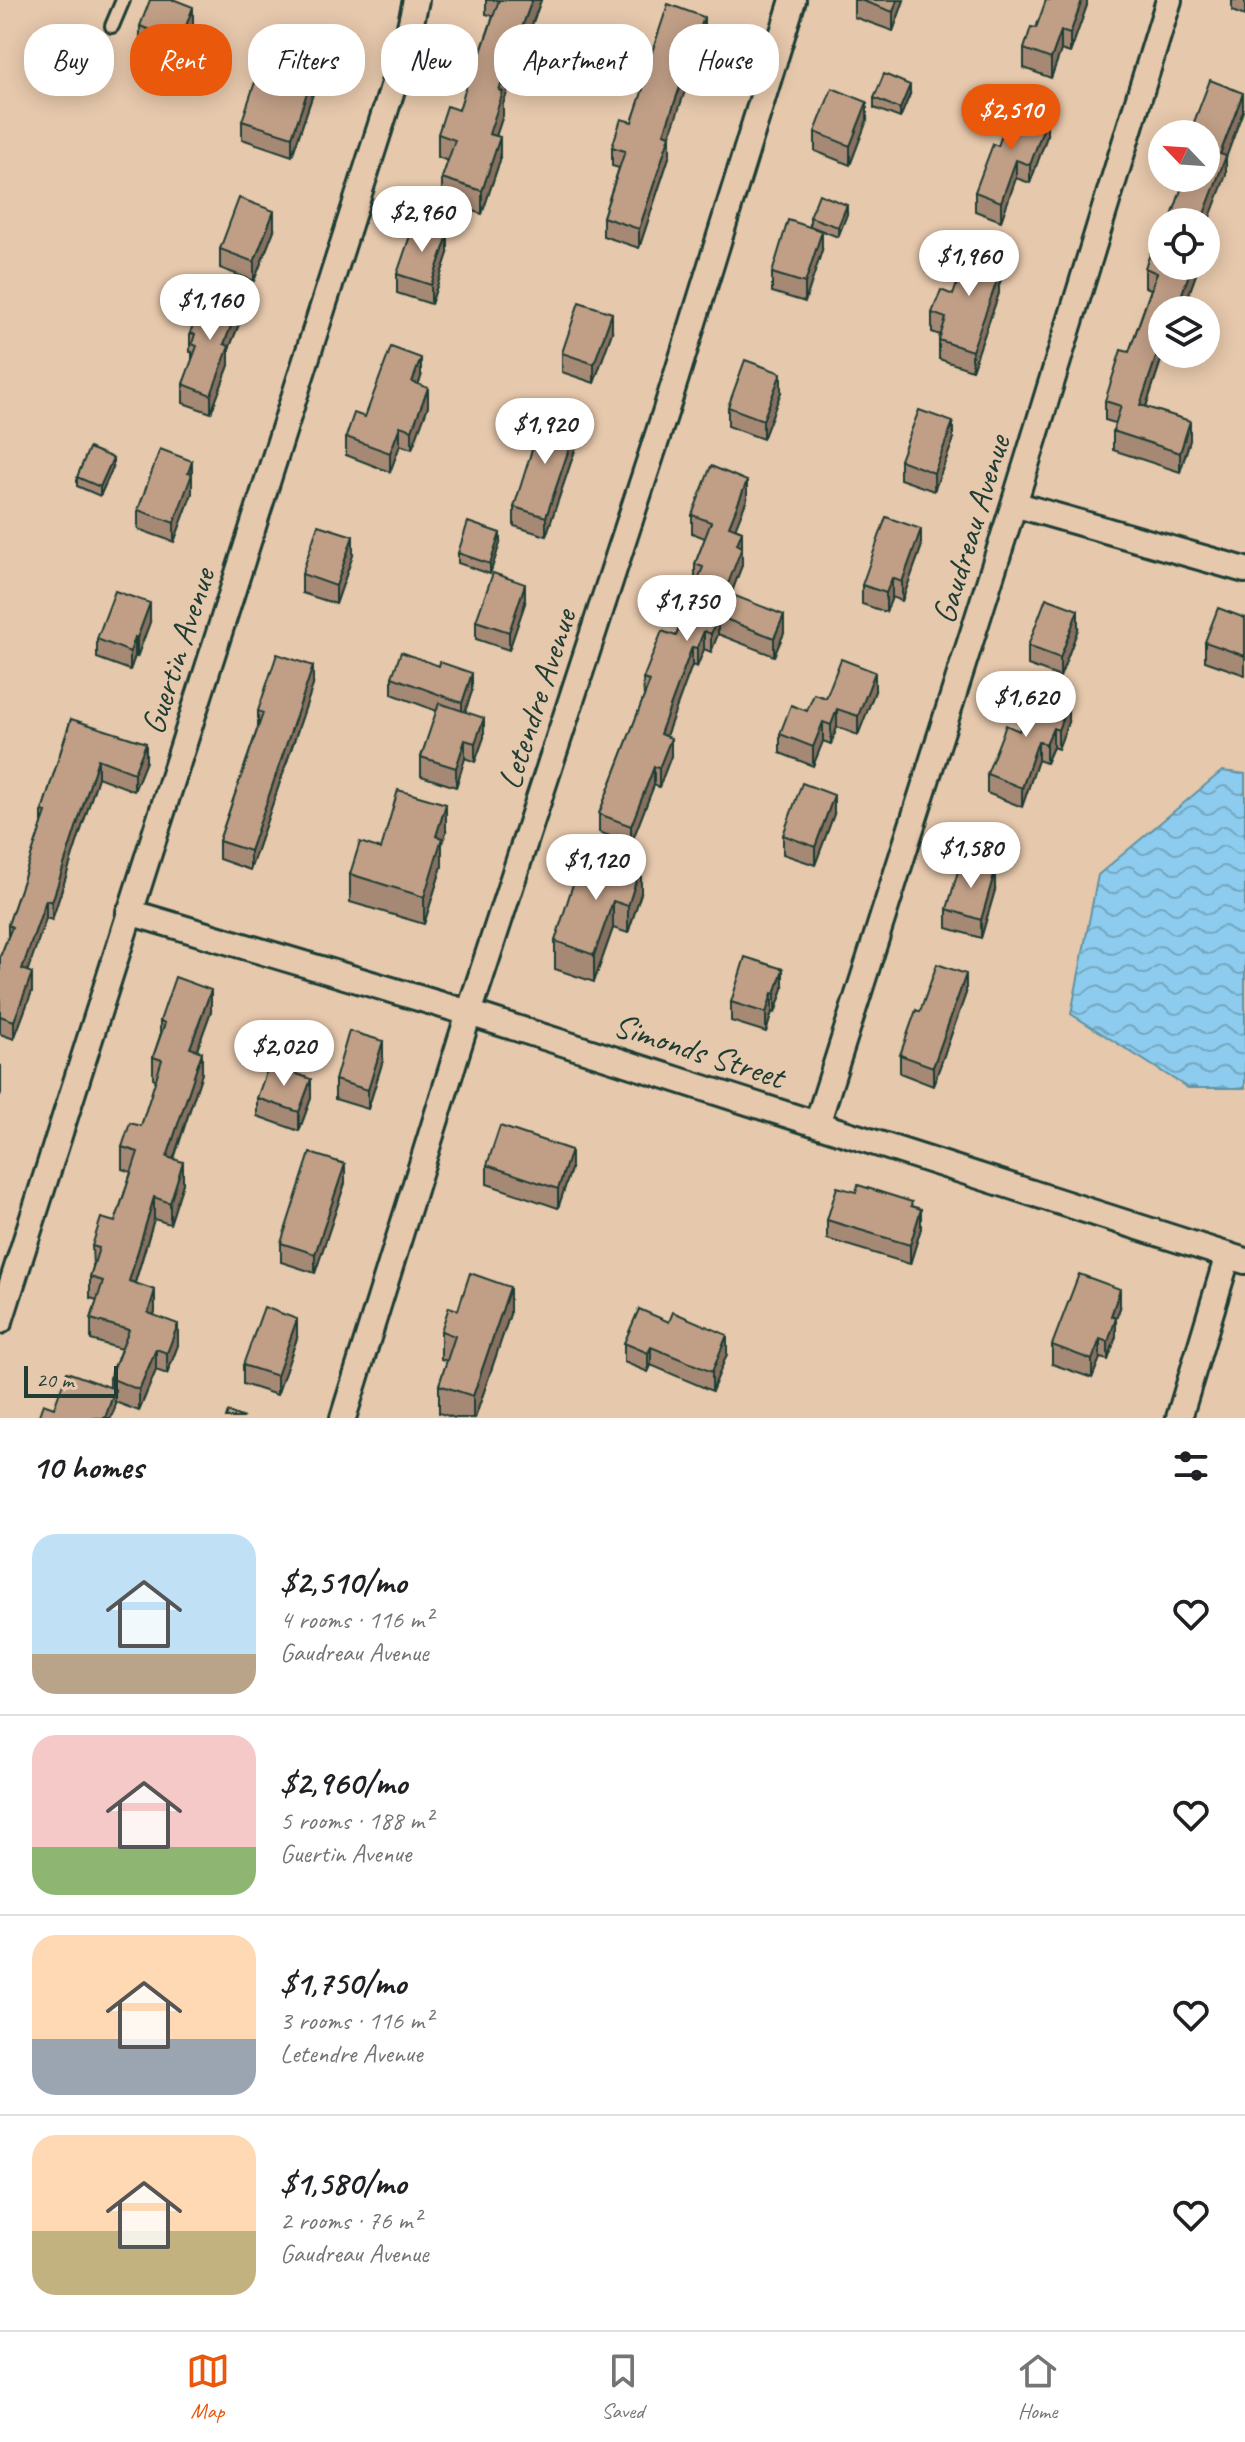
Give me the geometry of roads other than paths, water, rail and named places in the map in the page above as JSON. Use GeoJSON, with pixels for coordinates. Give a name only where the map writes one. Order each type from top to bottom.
{"type":"FeatureCollection","features":[{"type":"Feature","properties":{"kind":"street","name":"Guertin Avenue"},"geometry":{"type":"LineString","coordinates":[[0,1321],[405,49],[416,0]]}},
{"type":"Feature","properties":{"kind":"street","name":"Letendre Avenue"},"geometry":{"type":"LineString","coordinates":[[343,1418],[469,1013],[665,413],[793,0]]}},
{"type":"Feature","properties":{"kind":"street","name":"Gaudreau Avenue"},"geometry":{"type":"LineString","coordinates":[[817,1124],[1014,504],[1169,0]]}},
{"type":"Feature","properties":{"kind":"street"},"geometry":{"type":"LineString","coordinates":[[1014,504],[1245,570]]}},
{"type":"Feature","properties":{"kind":"street","name":"Simonds Street"},"geometry":{"type":"LineString","coordinates":[[129,912],[469,1013],[1237,1258]]}},
{"type":"Feature","properties":{"kind":"street"},"geometry":{"type":"LineString","coordinates":[[1179,1418],[1237,1258]]}},
{"type":"Feature","properties":{"kind":"lane"},"geometry":{"type":"LineString","coordinates":[[113,24],[123,0]]}},
{"type":"Feature","properties":{"kind":"water"},"geometry":{"type":"Polygon","coordinates":[[[1222,771],[1245,774],[1245,1088],[1188,1088],[1071,1014],[1098,875],[1222,771]]]}}]}
